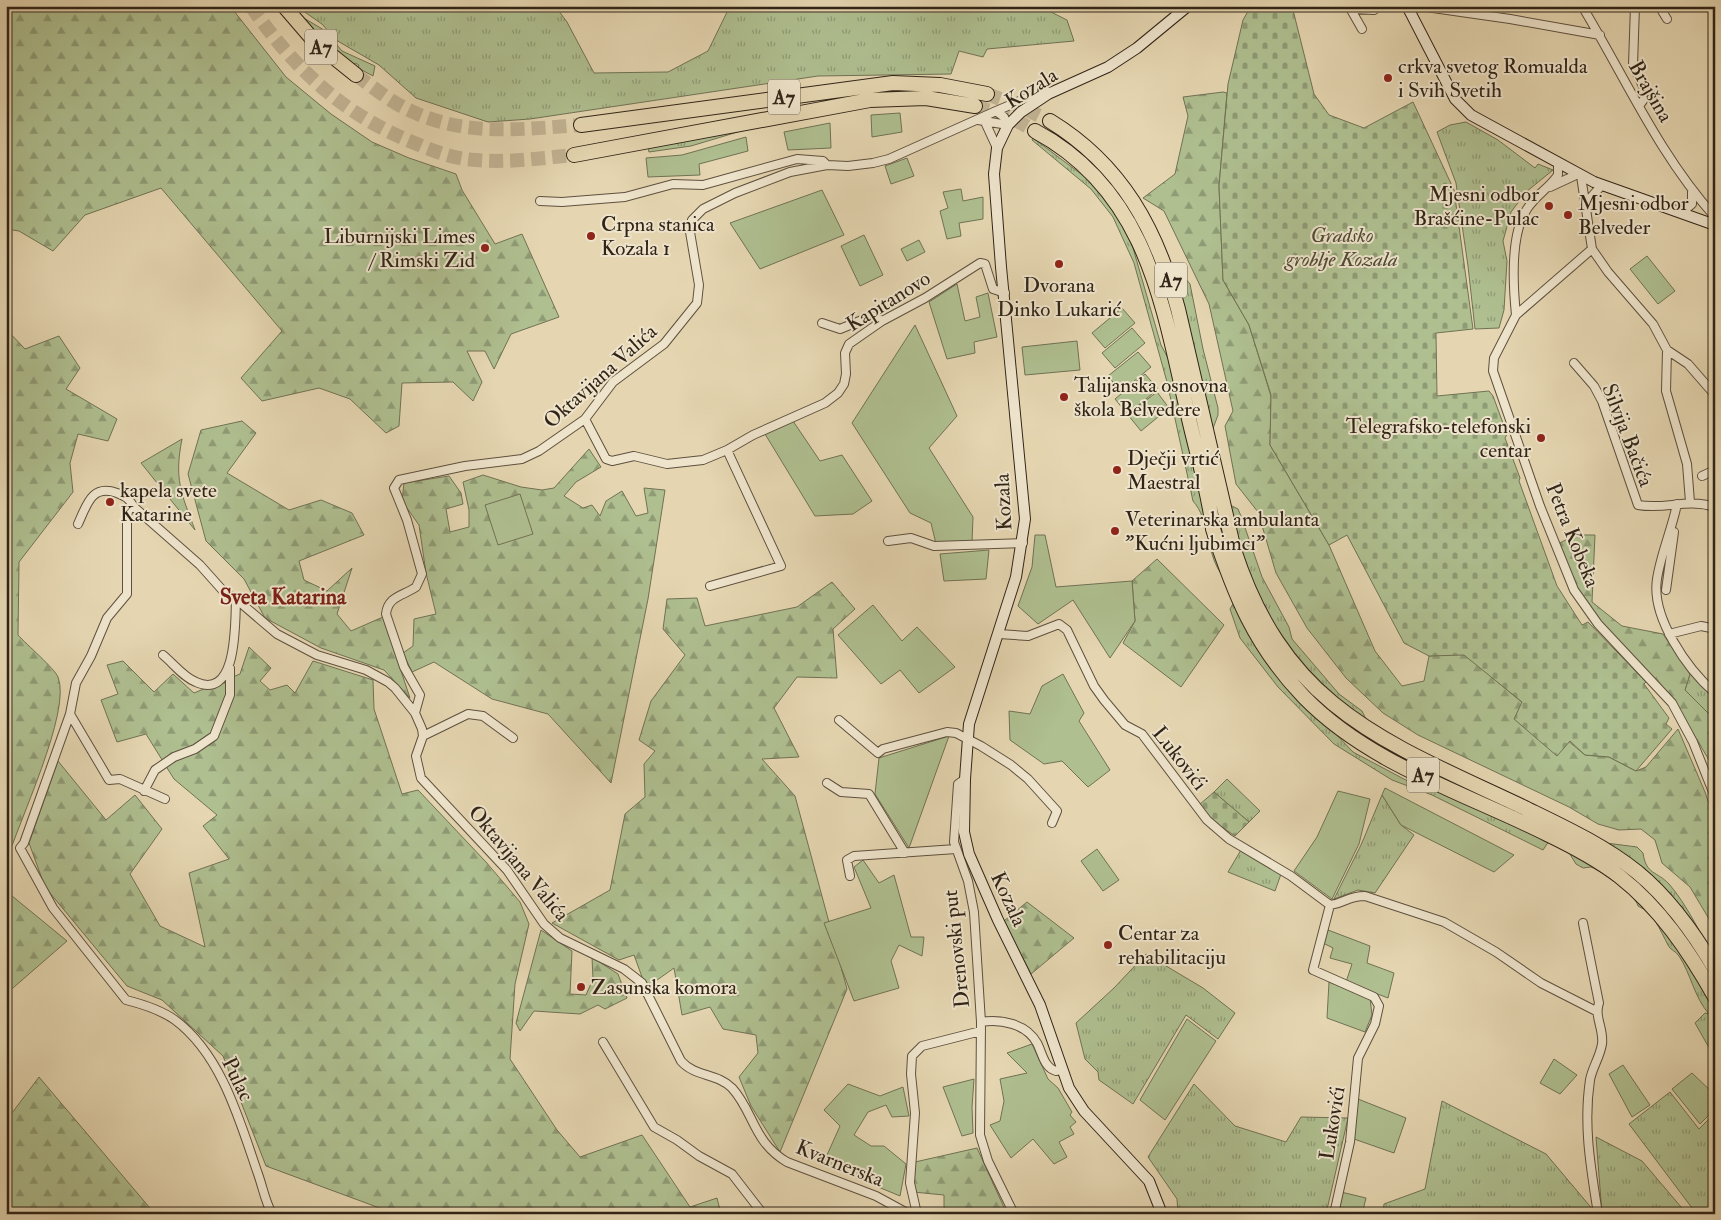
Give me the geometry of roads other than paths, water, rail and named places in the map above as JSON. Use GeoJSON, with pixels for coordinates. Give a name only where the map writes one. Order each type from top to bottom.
{"type":"FeatureCollection","features":[{"type":"Feature","properties":{"kind":"highway","name":"A7"},"geometry":{"type":"LineString","coordinates":[[287,11],[315,42],[356,75]]}},
{"type":"Feature","properties":{"kind":"highway","name":"A7"},"geometry":{"type":"LineString","coordinates":[[581,125],[893,83],[940,85],[987,94]]}},
{"type":"Feature","properties":{"kind":"highway","name":"A7"},"geometry":{"type":"LineString","coordinates":[[574,155],[870,100],[926,98],[975,106]]}},
{"type":"Feature","properties":{"kind":"highway","name":"A7"},"geometry":{"type":"LineString","coordinates":[[1050,121],[1078,141],[1113,174],[1136,204],[1155,238],[1176,300],[1222,503],[1240,567],[1263,619],[1295,666],[1335,706],[1374,733],[1415,756],[1578,834],[1619,859],[1655,889],[1681,917],[1715,969]]}},
{"type":"Feature","properties":{"kind":"highway","name":"A7"},"geometry":{"type":"LineString","coordinates":[[1036,131],[1066,151],[1107,190],[1129,220],[1146,254],[1166,318],[1213,529],[1222,559],[1253,632],[1279,669],[1322,713],[1372,748],[1412,770],[1576,848],[1618,875],[1648,901],[1674,932],[1715,996]]}},
{"type":"Feature","properties":{"kind":"main road","name":"Kozala"},"geometry":{"type":"LineString","coordinates":[[1162,1214],[1149,1181],[1084,1111],[1069,1088],[1036,996],[968,854],[965,840],[965,779],[967,739],[974,708],[999,634],[1023,543],[1025,519],[994,174],[997,148],[1013,118],[1033,103],[1108,67],[1137,48],[1188,6]]}},
{"type":"Feature","properties":{"kind":"main road"},"geometry":{"type":"LineString","coordinates":[[1407,7],[1460,106],[1471,115],[1579,175],[1715,225]]}},
{"type":"Feature","properties":{"kind":"street","name":"Brajšina"},"geometry":{"type":"LineString","coordinates":[[1582,6],[1639,106],[1692,192],[1715,217]]}},
{"type":"Feature","properties":{"kind":"street"},"geometry":{"type":"LineString","coordinates":[[1635,6],[1632,65],[1647,94],[1639,106]]}},
{"type":"Feature","properties":{"kind":"street"},"geometry":{"type":"LineString","coordinates":[[1659,6],[1668,19]]}},
{"type":"Feature","properties":{"kind":"street"},"geometry":{"type":"LineString","coordinates":[[1348,7],[1374,10]]}},
{"type":"Feature","properties":{"kind":"street"},"geometry":{"type":"LineString","coordinates":[[1348,7],[1362,29]]}},
{"type":"Feature","properties":{"kind":"street"},"geometry":{"type":"LineString","coordinates":[[1407,7],[1426,7],[1600,35]]}},
{"type":"Feature","properties":{"kind":"street","name":"Oktavijana Valića"},"geometry":{"type":"LineString","coordinates":[[416,713],[420,695],[404,667],[386,614],[386,605],[391,599],[416,587],[422,574],[407,520],[394,488],[399,480],[465,466],[522,459],[539,451],[585,419],[614,382],[664,344],[697,303],[700,290],[690,232],[692,220],[697,214],[735,193],[790,172],[828,165],[848,166],[889,158],[982,121],[996,111],[1031,96],[1060,89]]}},
{"type":"Feature","properties":{"kind":"street"},"geometry":{"type":"LineString","coordinates":[[996,111],[1004,117],[1008,125]]}},
{"type":"Feature","properties":{"kind":"street"},"geometry":{"type":"LineString","coordinates":[[982,121],[1008,125]]}},
{"type":"Feature","properties":{"kind":"street"},"geometry":{"type":"LineString","coordinates":[[982,121],[997,148]]}},
{"type":"Feature","properties":{"kind":"street","name":"Oktavijana Valića"},"geometry":{"type":"LineString","coordinates":[[540,201],[562,202],[625,197],[673,184],[702,185],[797,160],[823,161],[828,165]]}},
{"type":"Feature","properties":{"kind":"street"},"geometry":{"type":"LineString","coordinates":[[1548,188],[1558,175],[1558,164]]}},
{"type":"Feature","properties":{"kind":"street"},"geometry":{"type":"LineString","coordinates":[[1548,188],[1579,175],[1592,249],[1608,272],[1654,324],[1667,350],[1666,392],[1687,464],[1690,502]]}},
{"type":"Feature","properties":{"kind":"street"},"geometry":{"type":"LineString","coordinates":[[1584,205],[1602,185]]}},
{"type":"Feature","properties":{"kind":"street","name":"Petra Kobeka"},"geometry":{"type":"LineString","coordinates":[[1516,314],[1516,244],[1522,219],[1527,208],[1548,188]]}},
{"type":"Feature","properties":{"kind":"street"},"geometry":{"type":"LineString","coordinates":[[1679,211],[1685,210],[1692,204],[1692,192]]}},
{"type":"Feature","properties":{"kind":"street","name":"Petra Kobeka"},"geometry":{"type":"LineString","coordinates":[[1592,249],[1516,314],[1494,358],[1492,368],[1556,550],[1574,590],[1584,606],[1675,708],[1693,742],[1715,798]]}},
{"type":"Feature","properties":{"kind":"street","name":"Kapitanovo"},"geometry":{"type":"LineString","coordinates":[[585,419],[606,459],[612,461],[634,456],[667,464],[703,460],[728,450],[753,435],[825,403],[838,393],[844,384],[846,374],[845,353],[849,344],[882,321],[926,298],[980,264],[985,264],[988,268],[993,289],[1005,293]]}},
{"type":"Feature","properties":{"kind":"street"},"geometry":{"type":"LineString","coordinates":[[822,323],[840,329],[872,316],[882,321]]}},
{"type":"Feature","properties":{"kind":"street"},"geometry":{"type":"LineString","coordinates":[[1667,350],[1688,364],[1715,395]]}},
{"type":"Feature","properties":{"kind":"street","name":"Silvija Bačića"},"geometry":{"type":"LineString","coordinates":[[1574,363],[1594,386],[1602,401],[1638,505],[1652,507],[1690,502],[1715,507]]}},
{"type":"Feature","properties":{"kind":"street"},"geometry":{"type":"LineString","coordinates":[[710,586],[781,566],[728,450]]}},
{"type":"Feature","properties":{"kind":"street"},"geometry":{"type":"LineString","coordinates":[[1702,476],[1715,470]]}},
{"type":"Feature","properties":{"kind":"street","name":"Oktavijana Valića"},"geometry":{"type":"LineString","coordinates":[[78,524],[87,504],[96,492],[107,489],[128,497],[134,507],[200,565],[225,593],[236,599],[277,634],[292,644],[317,655],[366,670],[388,682],[416,713],[423,736],[416,756],[421,778],[507,870],[544,924],[560,938],[624,969],[639,980]]}},
{"type":"Feature","properties":{"kind":"street"},"geometry":{"type":"LineString","coordinates":[[1677,504],[1656,586],[1661,612],[1669,634],[1715,693]]}},
{"type":"Feature","properties":{"kind":"street"},"geometry":{"type":"LineString","coordinates":[[134,507],[129,509],[126,514],[127,594],[107,618],[91,656],[76,683],[70,714],[109,780],[120,779],[165,799]]}},
{"type":"Feature","properties":{"kind":"street"},"geometry":{"type":"LineString","coordinates":[[1666,590],[1674,532],[1672,527]]}},
{"type":"Feature","properties":{"kind":"street"},"geometry":{"type":"LineString","coordinates":[[888,540],[911,538],[934,546],[1023,543]]}},
{"type":"Feature","properties":{"kind":"street"},"geometry":{"type":"LineString","coordinates":[[144,791],[156,770],[174,757],[195,749],[214,736],[230,695],[230,668],[236,599]]}},
{"type":"Feature","properties":{"kind":"street","name":"Lukovići"},"geometry":{"type":"LineString","coordinates":[[999,634],[1028,636],[1059,624],[1067,630],[1094,686],[1104,700],[1125,725],[1142,734],[1207,820],[1229,839],[1291,876],[1330,906],[1313,970],[1374,997],[1379,1006],[1375,1024],[1362,1046],[1358,1058],[1350,1142],[1334,1214]]}},
{"type":"Feature","properties":{"kind":"street"},"geometry":{"type":"LineString","coordinates":[[1669,634],[1700,626],[1711,628],[1715,626]]}},
{"type":"Feature","properties":{"kind":"street"},"geometry":{"type":"LineString","coordinates":[[163,655],[183,674],[196,683],[207,685],[219,682],[230,668]]}},
{"type":"Feature","properties":{"kind":"street","name":"Pulac"},"geometry":{"type":"LineString","coordinates":[[70,714],[24,843],[20,848],[53,908],[126,1000],[144,1005],[174,1019],[186,1030],[214,1065],[238,1122],[272,1214]]}},
{"type":"Feature","properties":{"kind":"street"},"geometry":{"type":"LineString","coordinates":[[423,736],[468,714],[484,716],[513,738]]}},
{"type":"Feature","properties":{"kind":"street"},"geometry":{"type":"LineString","coordinates":[[839,720],[878,753],[883,749],[947,732],[956,733],[994,753],[1028,779],[1057,811],[1052,823]]}},
{"type":"Feature","properties":{"kind":"street","name":"Drenovski put"},"geometry":{"type":"LineString","coordinates":[[965,779],[958,784],[954,842],[973,901],[981,1022],[980,1135],[988,1161],[1014,1214]]}},
{"type":"Feature","properties":{"kind":"street"},"geometry":{"type":"LineString","coordinates":[[827,783],[841,792],[869,794],[905,853]]}},
{"type":"Feature","properties":{"kind":"street"},"geometry":{"type":"LineString","coordinates":[[850,876],[846,860],[854,856],[956,849]]}},
{"type":"Feature","properties":{"kind":"street"},"geometry":{"type":"LineString","coordinates":[[1330,906],[1339,904],[1352,896],[1365,896],[1444,922],[1496,952],[1541,983],[1596,1011]]}},
{"type":"Feature","properties":{"kind":"street"},"geometry":{"type":"LineString","coordinates":[[1584,923],[1599,1003],[1596,1011],[1603,1034],[1602,1046],[1591,1077],[1586,1140],[1598,1214]]}},
{"type":"Feature","properties":{"kind":"street","name":"Kvarnerska"},"geometry":{"type":"LineString","coordinates":[[639,980],[681,1061],[689,1069],[718,1078],[730,1087],[773,1153],[787,1162],[888,1201],[909,1214]]}},
{"type":"Feature","properties":{"kind":"street","name":"Kozala"},"geometry":{"type":"LineString","coordinates":[[981,1022],[1000,1020],[1012,1024],[1035,1039],[1049,1068],[1056,1071],[1061,1070]]}},
{"type":"Feature","properties":{"kind":"street","name":"Drenovski put"},"geometry":{"type":"LineString","coordinates":[[917,1214],[910,1183],[915,1113],[911,1074],[912,1056],[922,1046],[981,1031]]}},
{"type":"Feature","properties":{"kind":"street"},"geometry":{"type":"LineString","coordinates":[[603,1042],[654,1127],[677,1140],[699,1156],[732,1174],[763,1214]]}},
{"type":"Feature","properties":{"kind":"tunnel"},"geometry":{"type":"LineString","coordinates":[[251,6],[285,51],[304,70],[344,105],[391,133],[438,152],[468,159],[513,161],[574,155]]}},
{"type":"Feature","properties":{"kind":"tunnel"},"geometry":{"type":"LineString","coordinates":[[356,75],[404,108],[453,125],[495,129],[581,125]]}},
{"type":"Feature","properties":{"kind":"tunnel"},"geometry":{"type":"LineString","coordinates":[[987,94],[1019,106],[1050,121]]}},
{"type":"Feature","properties":{"kind":"tunnel"},"geometry":{"type":"LineString","coordinates":[[975,106],[1012,118],[1035,131]]}},
{"type":"Feature","properties":{"kind":"place","name":"crkva svetog Romualda i Svih Svetih"},"geometry":{"type":"Point","coordinates":[1388,78]}},
{"type":"Feature","properties":{"kind":"place","name":"Mjesni odbor Brašćine-Pulac"},"geometry":{"type":"Point","coordinates":[1549,206]}},
{"type":"Feature","properties":{"kind":"place","name":"Mjesni odbor Belveder"},"geometry":{"type":"Point","coordinates":[1568,215]}},
{"type":"Feature","properties":{"kind":"place","name":"Crpna stanica Kozala 1"},"geometry":{"type":"Point","coordinates":[591,236]}},
{"type":"Feature","properties":{"kind":"place","name":"Liburnijski Limes / Rimski Zid"},"geometry":{"type":"Point","coordinates":[485,248]}},
{"type":"Feature","properties":{"kind":"place","name":"Dvorana Dinko Lukarić"},"geometry":{"type":"Point","coordinates":[1059,264]}},
{"type":"Feature","properties":{"kind":"place","name":"Talijanska osnovna škola Belvedere"},"geometry":{"type":"Point","coordinates":[1064,397]}},
{"type":"Feature","properties":{"kind":"place","name":"Telegrafsko-telefonski centar"},"geometry":{"type":"Point","coordinates":[1541,438]}},
{"type":"Feature","properties":{"kind":"place","name":"Dječji vrtić Maestral"},"geometry":{"type":"Point","coordinates":[1117,470]}},
{"type":"Feature","properties":{"kind":"place","name":"kapela svete Katarine"},"geometry":{"type":"Point","coordinates":[110,502]}},
{"type":"Feature","properties":{"kind":"place","name":"Veterinarska ambulanta \"Kućni ljubimci\""},"geometry":{"type":"Point","coordinates":[1115,531]}},
{"type":"Feature","properties":{"kind":"place","name":"Centar za rehabilitaciju"},"geometry":{"type":"Point","coordinates":[1108,945]}},
{"type":"Feature","properties":{"kind":"place","name":"Zasunska komora"},"geometry":{"type":"Point","coordinates":[581,987]}},
{"type":"Feature","properties":{"kind":"district","name":"Sveta Katarina"},"geometry":{"type":"Point","coordinates":[283,596]}},
{"type":"Feature","properties":{"kind":"park label","name":"Gradsko groblje Kozala"},"geometry":{"type":"Point","coordinates":[1342,247]}}]}
